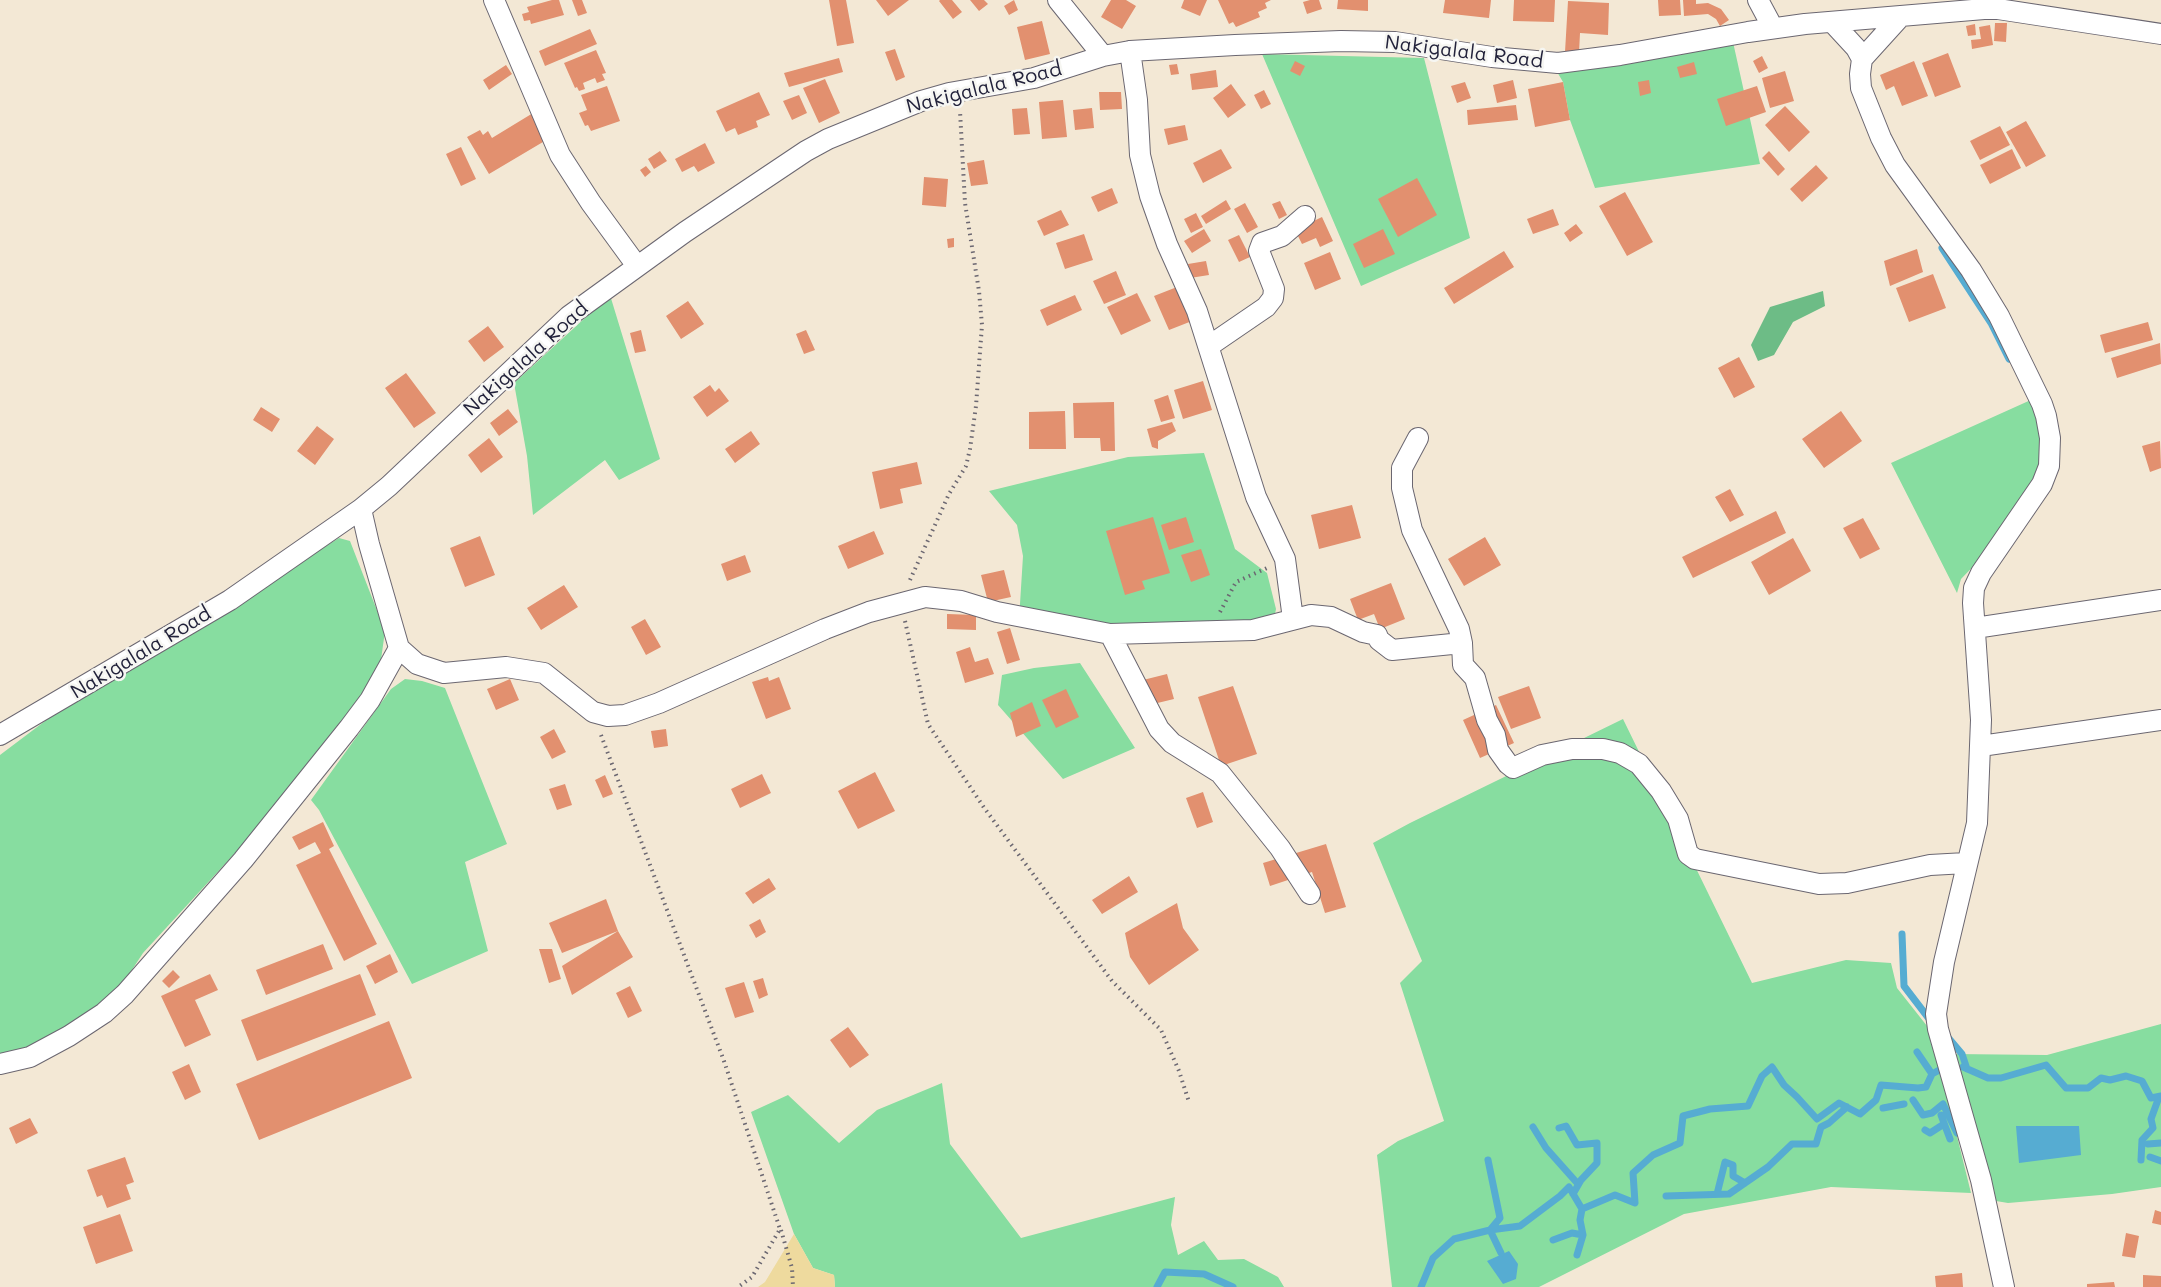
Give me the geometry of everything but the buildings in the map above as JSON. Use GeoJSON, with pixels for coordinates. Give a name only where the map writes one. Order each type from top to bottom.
{"type":"FeatureCollection","features":[{"type":"Feature","properties":{"kind":"street"},"geometry":{"type":"LineString","coordinates":[[494,0],[560,154],[591,203],[638,266]]}},
{"type":"Feature","properties":{"kind":"street"},"geometry":{"type":"LineString","coordinates":[[1058,0],[1103,56]]}},
{"type":"Feature","properties":{"kind":"street"},"geometry":{"type":"LineString","coordinates":[[1758,0],[1773,28]]}},
{"type":"Feature","properties":{"kind":"street","name":"Nakigalala Road"},"geometry":{"type":"LineString","coordinates":[[0,735],[230,600],[362,509],[569,316],[755,184],[828,139],[921,101],[1034,78],[1103,56],[1130,51],[1235,45],[1395,42],[1492,57],[1558,63],[1620,55],[1773,28],[1996,4],[2161,34]]}},
{"type":"Feature","properties":{"kind":"street"},"geometry":{"type":"LineString","coordinates":[[1901,16],[1862,59],[1861,88],[1891,158],[1971,270],[1999,315],[2046,416],[2050,458],[2047,475],[1977,580],[1973,596],[1981,720],[1977,823],[1944,962],[1936,1014],[1938,1029],[1981,1180],[2004,1287]]}},
{"type":"Feature","properties":{"kind":"street"},"geometry":{"type":"LineString","coordinates":[[1832,22],[1856,48],[1862,59]]}},
{"type":"Feature","properties":{"kind":"street"},"geometry":{"type":"LineString","coordinates":[[1130,51],[1137,100],[1140,155],[1150,196],[1167,244],[1197,311],[1256,497],[1285,559],[1293,618]]}},
{"type":"Feature","properties":{"kind":"street"},"geometry":{"type":"LineString","coordinates":[[1209,346],[1266,307],[1273,298],[1274,289],[1259,251],[1262,243],[1282,236],[1305,216]]}},
{"type":"Feature","properties":{"kind":"street"},"geometry":{"type":"LineString","coordinates":[[1418,438],[1402,468],[1402,488],[1412,530],[1459,629],[1463,665],[1475,678],[1486,720],[1495,735],[1498,750],[1513,768],[1542,755],[1572,749],[1603,749],[1620,753],[1639,764],[1661,791],[1678,819],[1688,854],[1695,859],[1819,884],[1847,883],[1930,865],[1966,863]]}},
{"type":"Feature","properties":{"kind":"street"},"geometry":{"type":"LineString","coordinates":[[362,509],[369,544],[399,648],[417,664],[444,674],[506,667],[544,674],[593,712],[608,716],[625,715],[658,703],[825,629],[869,612],[925,597],[961,601],[997,612],[1110,634],[1253,630],[1311,615],[1331,617],[1363,632],[1377,635],[1379,640],[1392,650],[1462,643]]}},
{"type":"Feature","properties":{"kind":"street"},"geometry":{"type":"LineString","coordinates":[[1975,628],[2161,600]]}},
{"type":"Feature","properties":{"kind":"street"},"geometry":{"type":"LineString","coordinates":[[1110,634],[1159,729],[1172,743],[1220,773],[1280,848],[1310,894]]}},
{"type":"Feature","properties":{"kind":"street"},"geometry":{"type":"LineString","coordinates":[[0,1064],[30,1057],[69,1036],[104,1012],[125,994],[243,860],[349,728],[370,700],[399,648]]}},
{"type":"Feature","properties":{"kind":"street"},"geometry":{"type":"LineString","coordinates":[[1981,746],[2161,720]]}},
{"type":"Feature","properties":{"kind":"path"},"geometry":{"type":"LineString","coordinates":[[959,93],[965,202],[982,325],[976,406],[966,466],[931,531],[901,604],[928,724],[985,809],[1112,981],[1161,1030],[1190,1102]]}},
{"type":"Feature","properties":{"kind":"path"},"geometry":{"type":"LineString","coordinates":[[1210,631],[1236,582],[1285,559]]}},
{"type":"Feature","properties":{"kind":"path"},"geometry":{"type":"LineString","coordinates":[[593,712],[724,1061],[792,1268],[793,1287]]}},
{"type":"Feature","properties":{"kind":"path"},"geometry":{"type":"LineString","coordinates":[[738,1287],[752,1277],[780,1229]]}},
{"type":"Feature","properties":{"kind":"green space"},"geometry":{"type":"Polygon","coordinates":[[[1733,42],[1760,164],[1595,188],[1570,120],[1563,82],[1556,70],[1733,42]]]}},
{"type":"Feature","properties":{"kind":"green space"},"geometry":{"type":"Polygon","coordinates":[[[1262,54],[1424,58],[1470,238],[1361,286],[1262,54]]]}},
{"type":"Feature","properties":{"kind":"green space"},"geometry":{"type":"Polygon","coordinates":[[[1823,291],[1825,306],[1793,322],[1774,355],[1758,361],[1751,345],[1770,307],[1823,291]]]}},
{"type":"Feature","properties":{"kind":"green space"},"geometry":{"type":"Polygon","coordinates":[[[610,295],[660,459],[619,480],[605,460],[533,515],[527,456],[514,383],[610,295]]]}},
{"type":"Feature","properties":{"kind":"green space"},"geometry":{"type":"Polygon","coordinates":[[[2033,399],[2045,418],[2048,489],[1961,579],[1957,593],[1891,463],[2033,399]]]}},
{"type":"Feature","properties":{"kind":"green space"},"geometry":{"type":"Polygon","coordinates":[[[1204,453],[1235,549],[1267,573],[1276,609],[1273,624],[1176,627],[1019,620],[1023,556],[1017,525],[989,491],[1128,457],[1204,453]]]}},
{"type":"Feature","properties":{"kind":"green space"},"geometry":{"type":"Polygon","coordinates":[[[339,538],[350,541],[385,631],[380,667],[364,701],[248,839],[143,953],[111,1002],[69,1033],[0,1058],[0,755],[69,703],[339,538]]]}},
{"type":"Feature","properties":{"kind":"green space"},"geometry":{"type":"Polygon","coordinates":[[[1080,663],[1135,748],[1063,779],[998,705],[1002,675],[1034,668],[1080,663]]]}},
{"type":"Feature","properties":{"kind":"green space"},"geometry":{"type":"Polygon","coordinates":[[[405,679],[445,688],[507,844],[465,862],[488,951],[412,984],[319,810],[311,800],[391,689],[405,679]]]}},
{"type":"Feature","properties":{"kind":"green space"},"geometry":{"type":"Polygon","coordinates":[[[1623,719],[1752,983],[1846,960],[1891,963],[1897,988],[1931,1031],[1971,1193],[1831,1187],[1684,1214],[1539,1287],[1392,1287],[1377,1155],[1398,1141],[1444,1121],[1400,983],[1422,961],[1373,843],[1623,719]]]}},
{"type":"Feature","properties":{"kind":"green space"},"geometry":{"type":"Polygon","coordinates":[[[2161,1024],[2161,1187],[2112,1194],[2008,1203],[1996,1201],[1982,1166],[1953,1054],[2047,1055],[2161,1024]]]}},
{"type":"Feature","properties":{"kind":"green space"},"geometry":{"type":"Polygon","coordinates":[[[942,1083],[950,1144],[1021,1238],[1175,1197],[1171,1225],[1178,1255],[1204,1241],[1218,1260],[1244,1259],[1278,1277],[1284,1287],[835,1287],[834,1275],[813,1268],[794,1234],[751,1112],[788,1095],[839,1143],[877,1110],[942,1083]]]}},
{"type":"Feature","properties":{"kind":"sand"},"geometry":{"type":"Polygon","coordinates":[[[794,1234],[813,1268],[834,1275],[835,1287],[758,1287],[765,1282],[794,1234]]]}},
{"type":"Feature","properties":{"kind":"water"},"geometry":{"type":"Polygon","coordinates":[[[2016,1126],[2079,1126],[2081,1155],[2019,1163],[2016,1126]]]}},
{"type":"Feature","properties":{"kind":"water"},"geometry":{"type":"Polygon","coordinates":[[[1509,1251],[1518,1264],[1516,1279],[1503,1284],[1487,1261],[1509,1251]]]}},
{"type":"Feature","properties":{"kind":"waterway"},"geometry":{"type":"LineString","coordinates":[[1942,248],[1991,323],[2009,359]]}},
{"type":"Feature","properties":{"kind":"waterway"},"geometry":{"type":"LineString","coordinates":[[1902,934],[1904,986],[1930,1020]]}},
{"type":"Feature","properties":{"kind":"waterway"},"geometry":{"type":"LineString","coordinates":[[1946,1035],[1962,1054],[1967,1069]]}},
{"type":"Feature","properties":{"kind":"waterway"},"geometry":{"type":"LineString","coordinates":[[1917,1052],[1932,1074]]}},
{"type":"Feature","properties":{"kind":"waterway"},"geometry":{"type":"LineString","coordinates":[[1963,1067],[1988,1078],[2001,1078],[2046,1065],[2066,1088],[2088,1088],[2101,1078],[2110,1080],[2126,1076],[2142,1081],[2151,1098],[2161,1096]]}},
{"type":"Feature","properties":{"kind":"waterway"},"geometry":{"type":"LineString","coordinates":[[1421,1287],[1433,1258],[1454,1239],[1490,1230],[1520,1226],[1569,1187],[1582,1209],[1615,1195],[1635,1203],[1633,1173],[1653,1155],[1680,1143],[1683,1116],[1710,1109],[1748,1106],[1762,1076],[1772,1067],[1784,1085],[1817,1119],[1839,1103],[1860,1114],[1876,1100],[1881,1085],[1926,1087],[1932,1074],[1943,1068]]}},
{"type":"Feature","properties":{"kind":"waterway"},"geometry":{"type":"LineString","coordinates":[[2141,1160],[2142,1140],[2153,1128],[2151,1119],[2159,1097]]}},
{"type":"Feature","properties":{"kind":"waterway"},"geometry":{"type":"LineString","coordinates":[[1913,1100],[1923,1115],[1932,1113],[1943,1104],[1957,1133]]}},
{"type":"Feature","properties":{"kind":"waterway"},"geometry":{"type":"LineString","coordinates":[[1883,1108],[1904,1104]]}},
{"type":"Feature","properties":{"kind":"waterway"},"geometry":{"type":"LineString","coordinates":[[1666,1196],[1729,1194],[1768,1167],[1792,1144],[1816,1144],[1821,1127],[1847,1107]]}},
{"type":"Feature","properties":{"kind":"waterway"},"geometry":{"type":"LineString","coordinates":[[1941,1115],[1950,1139]]}},
{"type":"Feature","properties":{"kind":"waterway"},"geometry":{"type":"LineString","coordinates":[[1925,1130],[1930,1133],[1944,1124]]}},
{"type":"Feature","properties":{"kind":"waterway"},"geometry":{"type":"LineString","coordinates":[[1559,1128],[1566,1126],[1577,1145],[1597,1143],[1597,1163],[1581,1180],[1573,1194]]}},
{"type":"Feature","properties":{"kind":"waterway"},"geometry":{"type":"LineString","coordinates":[[1533,1127],[1546,1148],[1578,1184]]}},
{"type":"Feature","properties":{"kind":"waterway"},"geometry":{"type":"LineString","coordinates":[[2148,1144],[2161,1143]]}},
{"type":"Feature","properties":{"kind":"waterway"},"geometry":{"type":"LineString","coordinates":[[2150,1157],[2161,1161]]}},
{"type":"Feature","properties":{"kind":"waterway"},"geometry":{"type":"LineString","coordinates":[[1488,1160],[1500,1218],[1490,1230],[1501,1253]]}},
{"type":"Feature","properties":{"kind":"waterway"},"geometry":{"type":"LineString","coordinates":[[1717,1194],[1725,1162],[1733,1165],[1733,1176],[1745,1183]]}},
{"type":"Feature","properties":{"kind":"waterway"},"geometry":{"type":"LineString","coordinates":[[1577,1255],[1583,1235],[1580,1220],[1582,1209]]}},
{"type":"Feature","properties":{"kind":"waterway"},"geometry":{"type":"LineString","coordinates":[[1553,1240],[1572,1233],[1583,1235]]}},
{"type":"Feature","properties":{"kind":"waterway"},"geometry":{"type":"LineString","coordinates":[[1157,1287],[1165,1272],[1204,1274],[1233,1287]]}}]}
